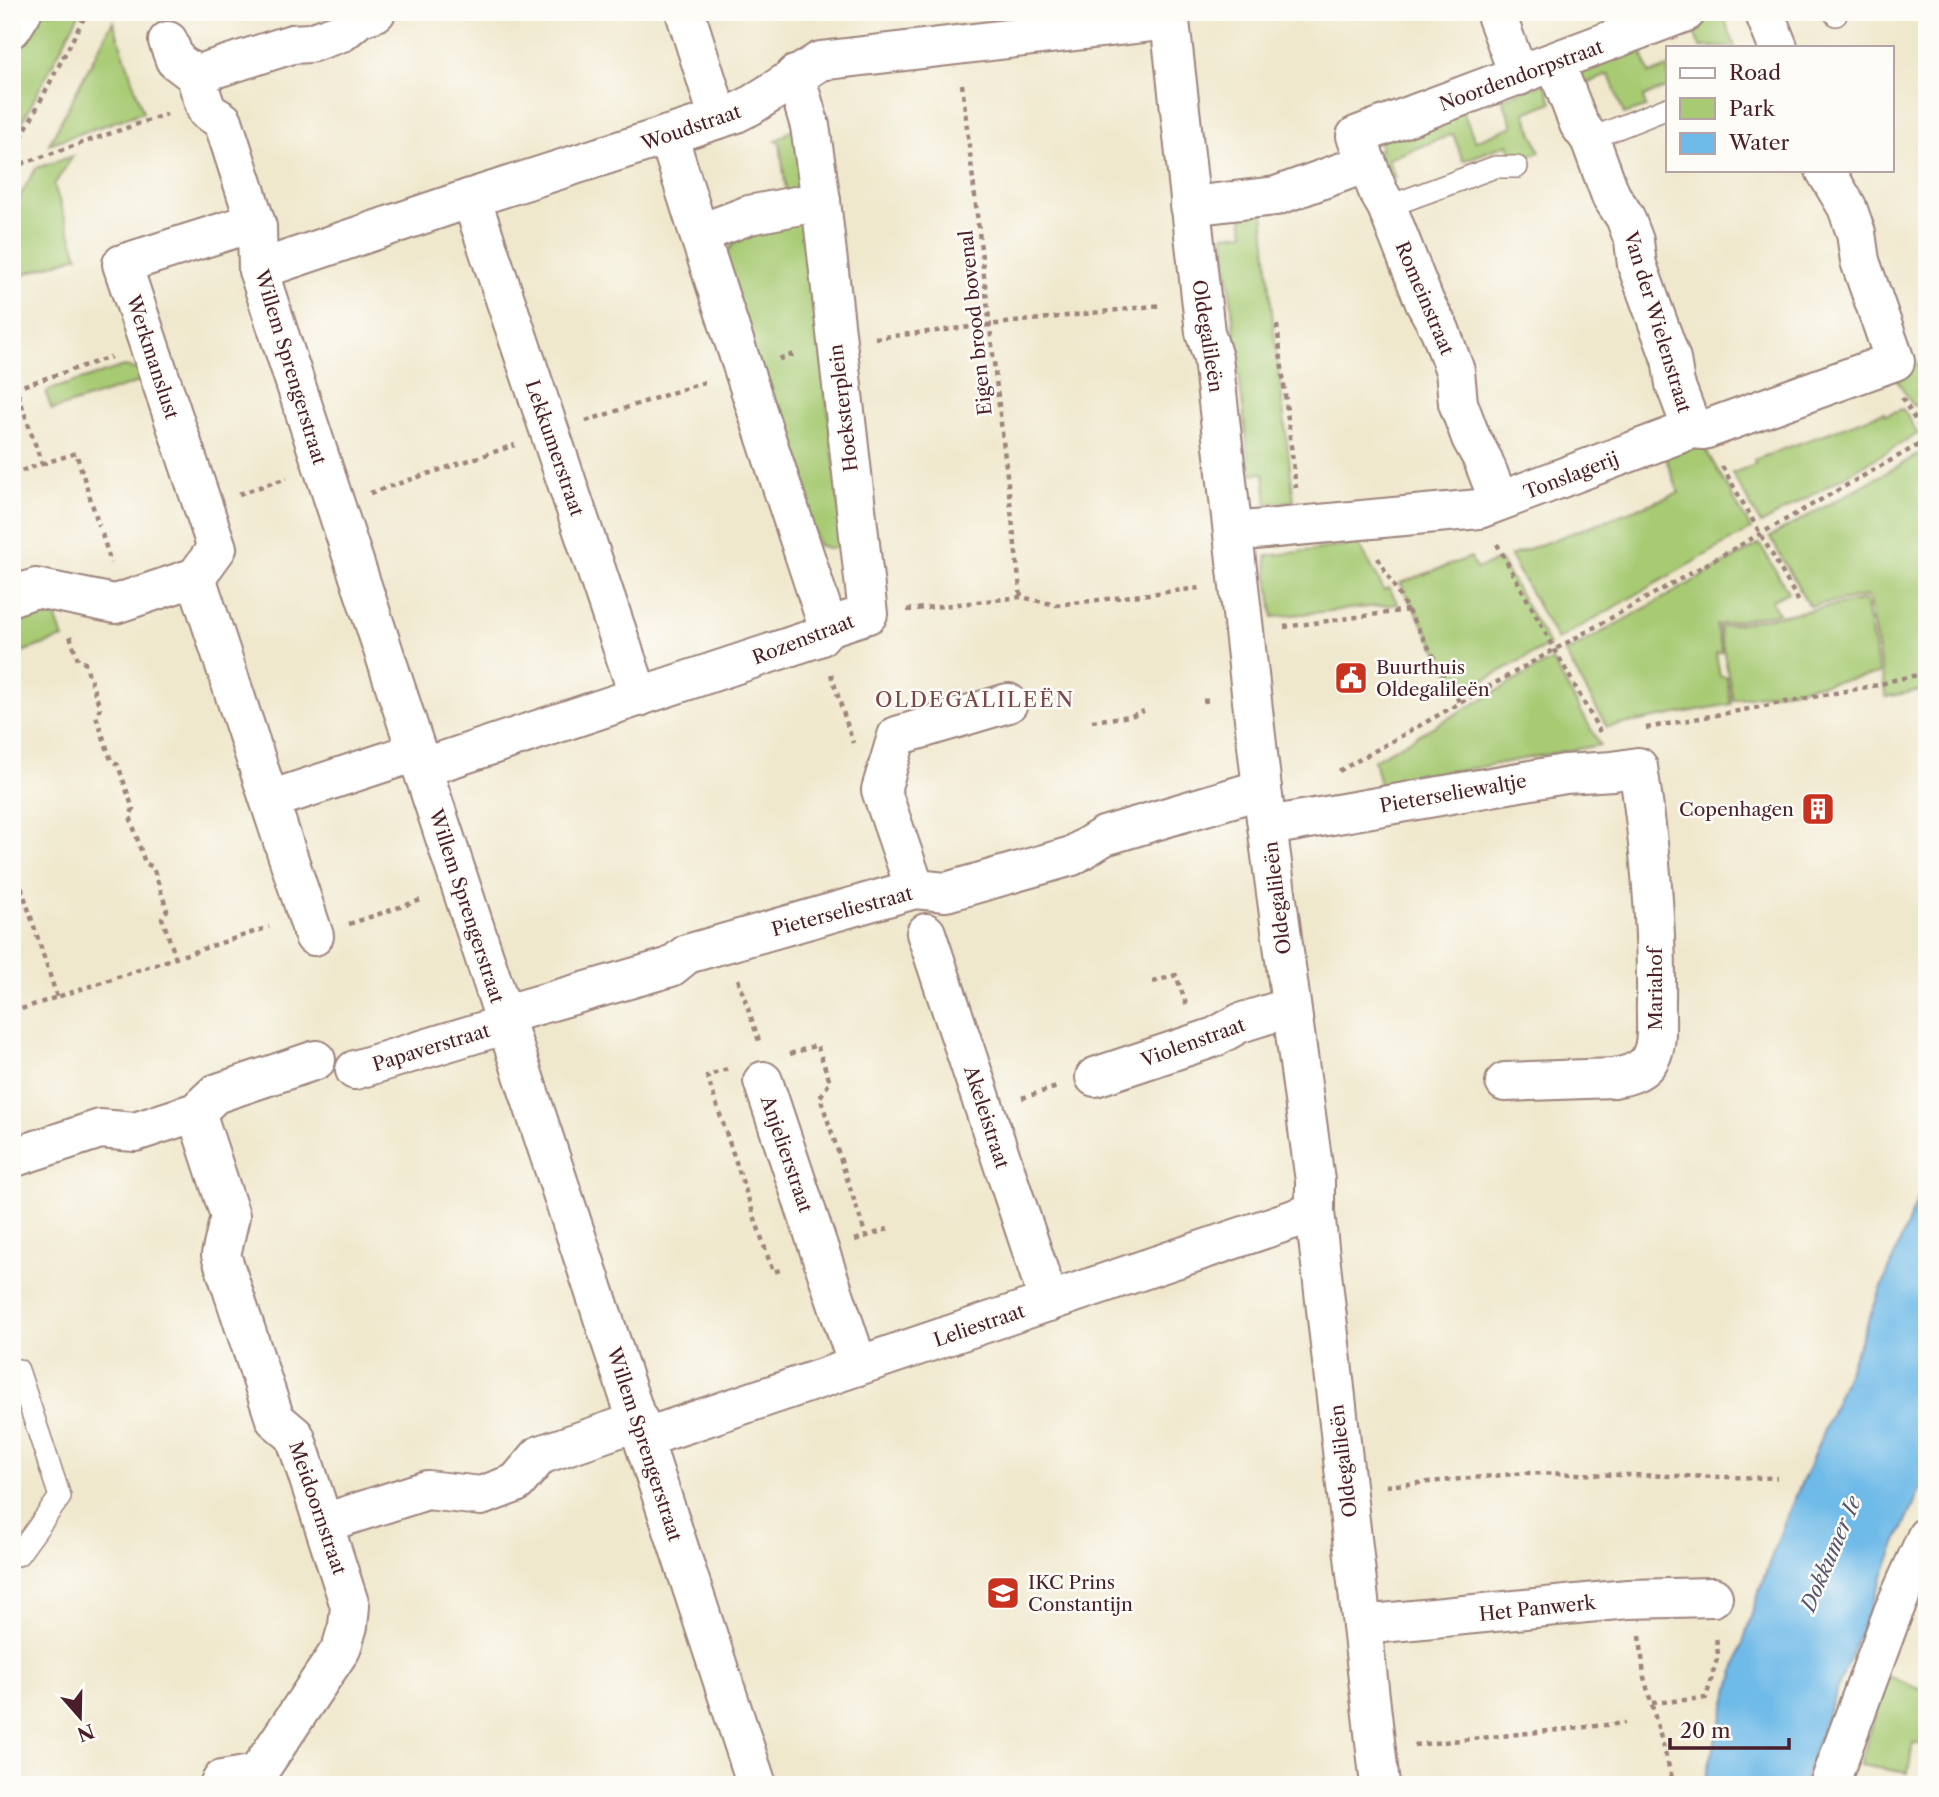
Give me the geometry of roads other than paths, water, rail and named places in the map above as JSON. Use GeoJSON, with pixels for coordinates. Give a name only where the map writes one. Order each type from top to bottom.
{"type":"FeatureCollection","features":[{"type":"Feature","properties":{"kind":"street"},"geometry":{"type":"LineString","coordinates":[[12,28],[22,12]]}},
{"type":"Feature","properties":{"kind":"street"},"geometry":{"type":"LineString","coordinates":[[685,12],[719,119]]}},
{"type":"Feature","properties":{"kind":"street"},"geometry":{"type":"LineString","coordinates":[[1495,12],[1519,76]]}},
{"type":"Feature","properties":{"kind":"street"},"geometry":{"type":"LineString","coordinates":[[1764,12],[1777,46]]}},
{"type":"Feature","properties":{"kind":"street"},"geometry":{"type":"LineString","coordinates":[[200,88],[292,44],[310,43],[342,32],[365,14]]}},
{"type":"Feature","properties":{"kind":"street","name":"Woudstraat"},"geometry":{"type":"LineString","coordinates":[[258,270],[471,198],[719,119],[750,106],[820,61],[1170,16]]}},
{"type":"Feature","properties":{"kind":"street","name":"Oldegalileën"},"geometry":{"type":"LineString","coordinates":[[1170,16],[1205,332],[1213,358],[1262,789],[1315,1181],[1315,1212],[1378,1767]]}},
{"type":"Feature","properties":{"kind":"street","name":"Noordendorpstraat"},"geometry":{"type":"LineString","coordinates":[[1190,206],[1276,196],[1361,150],[1519,76],[1667,16]]}},
{"type":"Feature","properties":{"kind":"street","name":"Willem Sprengerstraat"},"geometry":{"type":"LineString","coordinates":[[168,41],[175,60],[200,88],[208,111],[223,121],[255,222],[258,270],[321,467],[757,1785]]}},
{"type":"Feature","properties":{"kind":"street","name":"Van der Wielenstraat"},"geometry":{"type":"LineString","coordinates":[[1555,63],[1578,124],[1590,139],[1612,196],[1625,217],[1634,241],[1637,265],[1671,359],[1675,384],[1698,430]]}},
{"type":"Feature","properties":{"kind":"street","name":"Hoeksterplein"},"geometry":{"type":"LineString","coordinates":[[795,75],[810,126],[821,201],[868,614]]}},
{"type":"Feature","properties":{"kind":"street"},"geometry":{"type":"LineString","coordinates":[[668,135],[823,632]]}},
{"type":"Feature","properties":{"kind":"street","name":"Romeinstraat"},"geometry":{"type":"LineString","coordinates":[[1361,150],[1425,303],[1440,330],[1455,371],[1458,403],[1471,438],[1483,460],[1489,505]]}},
{"type":"Feature","properties":{"kind":"street","name":"Tonslagerij"},"geometry":{"type":"LineString","coordinates":[[1233,532],[1489,505],[1895,361],[1860,261],[1856,233],[1847,207],[1826,172]]}},
{"type":"Feature","properties":{"kind":"street","name":"Lekkumerstraat"},"geometry":{"type":"LineString","coordinates":[[471,198],[639,697]]}},
{"type":"Feature","properties":{"kind":"street"},"geometry":{"type":"LineString","coordinates":[[699,234],[749,215],[821,201]]}},
{"type":"Feature","properties":{"kind":"street","name":"Werkmanslust"},"geometry":{"type":"LineString","coordinates":[[196,578],[217,548],[122,264],[255,222]]}},
{"type":"Feature","properties":{"kind":"street"},"geometry":{"type":"LineString","coordinates":[[12,596],[36,588],[115,604],[196,578],[310,925]]}},
{"type":"Feature","properties":{"kind":"street","name":"Rozenstraat"},"geometry":{"type":"LineString","coordinates":[[419,760],[639,697],[868,614]]}},
{"type":"Feature","properties":{"kind":"street"},"geometry":{"type":"LineString","coordinates":[[915,889],[881,790],[897,736],[1008,703]]}},
{"type":"Feature","properties":{"kind":"street"},"geometry":{"type":"LineString","coordinates":[[270,800],[419,760]]}},
{"type":"Feature","properties":{"kind":"street","name":"Pieterseliewaltje"},"geometry":{"type":"LineString","coordinates":[[1269,826],[1565,774],[1625,769]]}},
{"type":"Feature","properties":{"kind":"street","name":"Mariahof"},"geometry":{"type":"LineString","coordinates":[[1505,1082],[1631,1075],[1646,1064],[1655,1047],[1657,950],[1647,825],[1625,769]]}},
{"type":"Feature","properties":{"kind":"street","name":"Pieterseliestraat"},"geometry":{"type":"LineString","coordinates":[[505,1019],[671,967],[687,954],[726,942],[915,889],[946,892],[1072,856],[1104,836],[1262,789]]}},
{"type":"Feature","properties":{"kind":"street","name":"Akeleistraat"},"geometry":{"type":"LineString","coordinates":[[926,933],[1049,1302]]}},
{"type":"Feature","properties":{"kind":"street","name":"Violenstraat"},"geometry":{"type":"LineString","coordinates":[[1095,1077],[1215,1037],[1240,1023],[1291,1007]]}},
{"type":"Feature","properties":{"kind":"street","name":"Papaverstraat"},"geometry":{"type":"LineString","coordinates":[[355,1070],[505,1019]]}},
{"type":"Feature","properties":{"kind":"street"},"geometry":{"type":"LineString","coordinates":[[12,1158],[100,1129],[135,1132],[196,1112],[215,1094],[316,1060]]}},
{"type":"Feature","properties":{"kind":"street","name":"Anjelierstraat"},"geometry":{"type":"LineString","coordinates":[[764,1072],[858,1366]]}},
{"type":"Feature","properties":{"kind":"street","name":"Meidoornstraat"},"geometry":{"type":"LineString","coordinates":[[196,1112],[230,1216],[221,1255],[275,1419],[295,1436],[349,1606],[348,1626],[341,1649],[257,1774],[222,1780],[219,1785]]}},
{"type":"Feature","properties":{"kind":"street","name":"Leliestraat"},"geometry":{"type":"LineString","coordinates":[[324,1523],[427,1490],[481,1496],[516,1483],[540,1454],[641,1429],[858,1366],[1315,1212]]}},
{"type":"Feature","properties":{"kind":"street"},"geometry":{"type":"LineString","coordinates":[[1829,1785],[1893,1612],[1927,1536]]}},
{"type":"Feature","properties":{"kind":"street","name":"Het Panwerk"},"geometry":{"type":"LineString","coordinates":[[1362,1625],[1637,1598],[1714,1614]]}},
{"type":"Feature","properties":{"kind":"lane"},"geometry":{"type":"LineString","coordinates":[[1590,139],[1666,109]]}},
{"type":"Feature","properties":{"kind":"lane"},"geometry":{"type":"LineString","coordinates":[[1387,207],[1495,167],[1517,167]]}},
{"type":"Feature","properties":{"kind":"lane"},"geometry":{"type":"LineString","coordinates":[[12,1372],[18,1370],[60,1497],[18,1555]]}},
{"type":"Feature","properties":{"kind":"water","name":"Dokkumer Ie"},"geometry":{"type":"Polygon","coordinates":[[[1927,1176],[1927,1475],[1895,1546],[1827,1715],[1803,1785],[1704,1785],[1737,1663],[1776,1544],[1927,1176]]]}},
{"type":"Feature","properties":{"kind":"place","name":"Buurthuis Oldegalileën"},"geometry":{"type":"Point","coordinates":[1351,678]}},
{"type":"Feature","properties":{"kind":"place","name":"Copenhagen"},"geometry":{"type":"Point","coordinates":[1818,809]}},
{"type":"Feature","properties":{"kind":"place","name":"IKC Prins Constantijn"},"geometry":{"type":"Point","coordinates":[1003,1593]}},
{"type":"Feature","properties":{"kind":"district","name":"OLDEGALILEËN"},"geometry":{"type":"Point","coordinates":[975,700]}}]}
